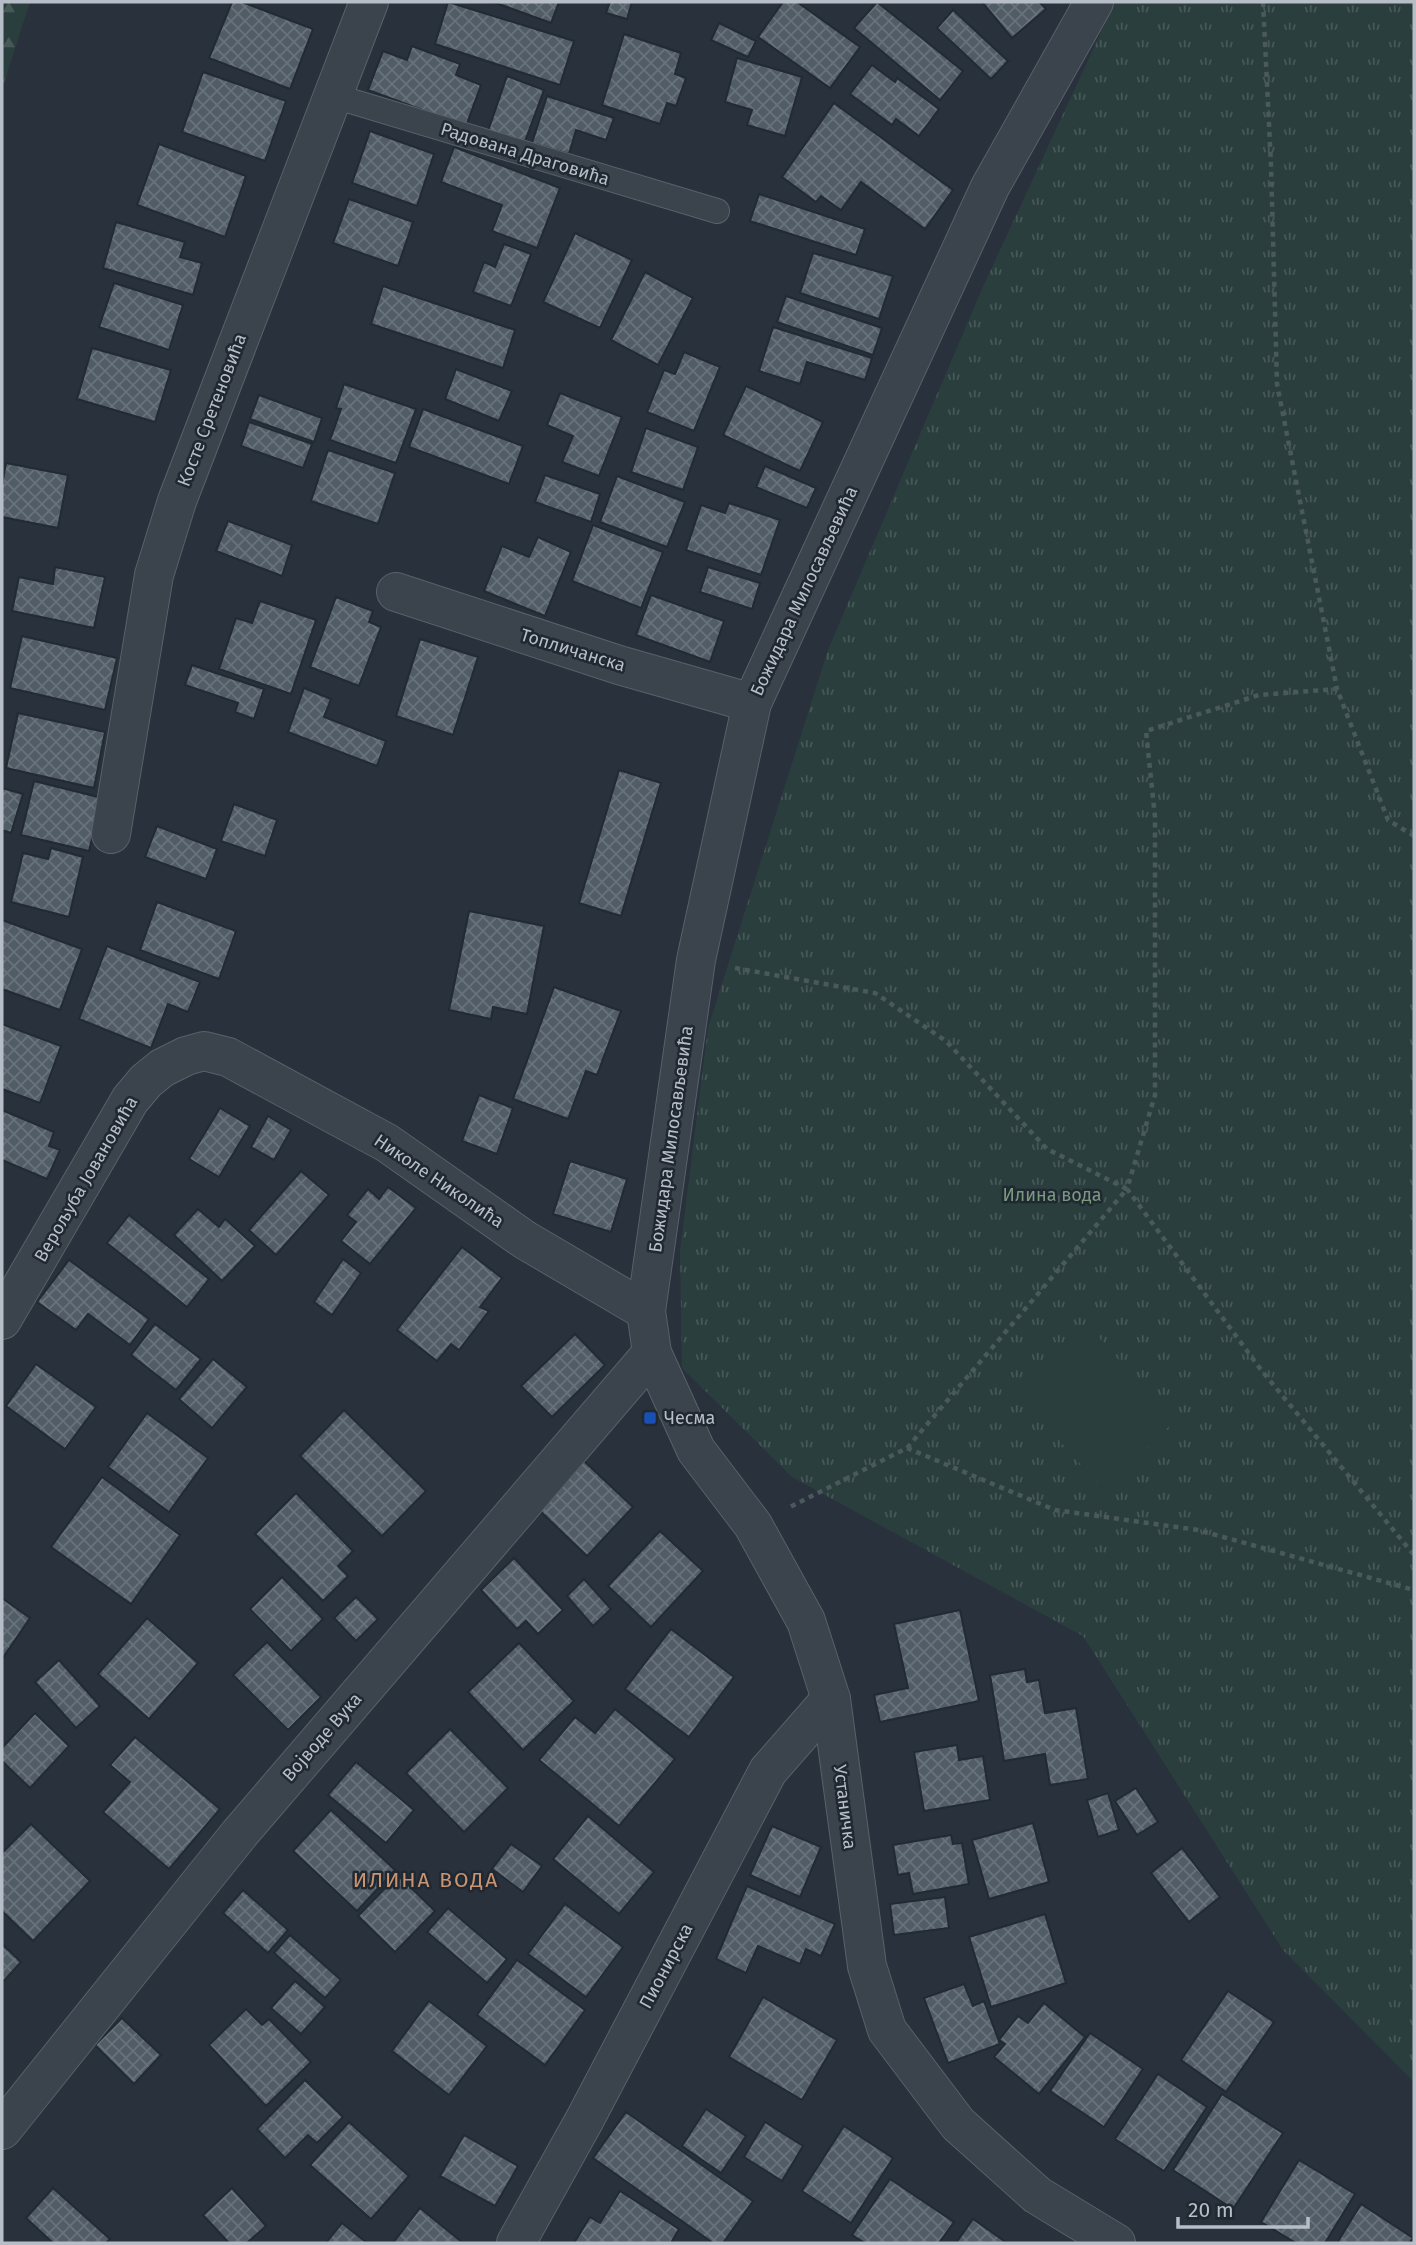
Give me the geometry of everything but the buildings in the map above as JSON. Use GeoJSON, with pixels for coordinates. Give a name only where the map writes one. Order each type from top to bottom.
{"type":"FeatureCollection","features":[{"type":"Feature","properties":{"kind":"street","name":"Косте Сретеновића"},"geometry":{"type":"LineString","coordinates":[[111,834],[155,575],[173,513],[369,2]]}},
{"type":"Feature","properties":{"kind":"street","name":"Божидара Милосављевића"},"geometry":{"type":"LineString","coordinates":[[646,1311],[696,960],[752,703],[990,187],[1094,2]]}},
{"type":"Feature","properties":{"kind":"street","name":"Топличанска"},"geometry":{"type":"LineString","coordinates":[[396,593],[619,665],[752,703]]}},
{"type":"Feature","properties":{"kind":"street","name":"Верољуба Јовановића"},"geometry":{"type":"LineString","coordinates":[[2,1320],[130,1100],[146,1081],[186,1056],[204,1051],[228,1057]]}},
{"type":"Feature","properties":{"kind":"street","name":"Николе Николића"},"geometry":{"type":"LineString","coordinates":[[228,1057],[387,1143],[524,1240],[646,1311]]}},
{"type":"Feature","properties":{"kind":"street","name":"Устаничка"},"geometry":{"type":"LineString","coordinates":[[646,1311],[652,1353],[696,1450],[753,1525],[806,1621],[831,1699],[867,1966],[887,2030],[958,2124],[1037,2195],[1116,2243]]}},
{"type":"Feature","properties":{"kind":"street","name":"Војводе Вука"},"geometry":{"type":"LineString","coordinates":[[2,2130],[240,1833],[652,1353]]}},
{"type":"Feature","properties":{"kind":"street","name":"Пионирска"},"geometry":{"type":"LineString","coordinates":[[516,2243],[585,2119],[768,1771],[831,1699]]}},
{"type":"Feature","properties":{"kind":"lane","name":"Радована Драговића"},"geometry":{"type":"LineString","coordinates":[[334,96],[717,211]]}},
{"type":"Feature","properties":{"kind":"path"},"geometry":{"type":"LineString","coordinates":[[1263,2],[1277,384],[1337,689],[1388,820],[1414,836]]}},
{"type":"Feature","properties":{"kind":"path"},"geometry":{"type":"LineString","coordinates":[[753,1525],[906,1448],[1127,1189],[1155,1095],[1155,817],[1146,731],[1259,695],[1337,689]]}},
{"type":"Feature","properties":{"kind":"path"},"geometry":{"type":"LineString","coordinates":[[696,960],[874,993],[946,1041],[1047,1149],[1127,1189],[1262,1371],[1414,1555]]}},
{"type":"Feature","properties":{"kind":"path"},"geometry":{"type":"LineString","coordinates":[[906,1448],[1055,1510],[1198,1530],[1414,1590]]}},
{"type":"Feature","properties":{"kind":"green space"},"geometry":{"type":"Polygon","coordinates":[[[2,2],[30,2],[2,89],[2,2]]]}},
{"type":"Feature","properties":{"kind":"green space","name":"Илина вода"},"geometry":{"type":"Polygon","coordinates":[[[1115,2],[1414,2],[1414,2082],[1283,1950],[1083,1636],[792,1477],[682,1368],[680,1251],[708,1028],[828,650],[982,289],[1115,2]]]}},
{"type":"Feature","properties":{"kind":"green space"},"geometry":{"type":"Polygon","coordinates":[[[1086,1323],[1174,1422],[1102,1488],[1013,1389],[1086,1323]]]}},
{"type":"Feature","properties":{"kind":"place","name":"Чесма"},"geometry":{"type":"Point","coordinates":[650,1418]}},
{"type":"Feature","properties":{"kind":"district","name":"ИЛИНА ВОДА"},"geometry":{"type":"Point","coordinates":[426,1880]}}]}
